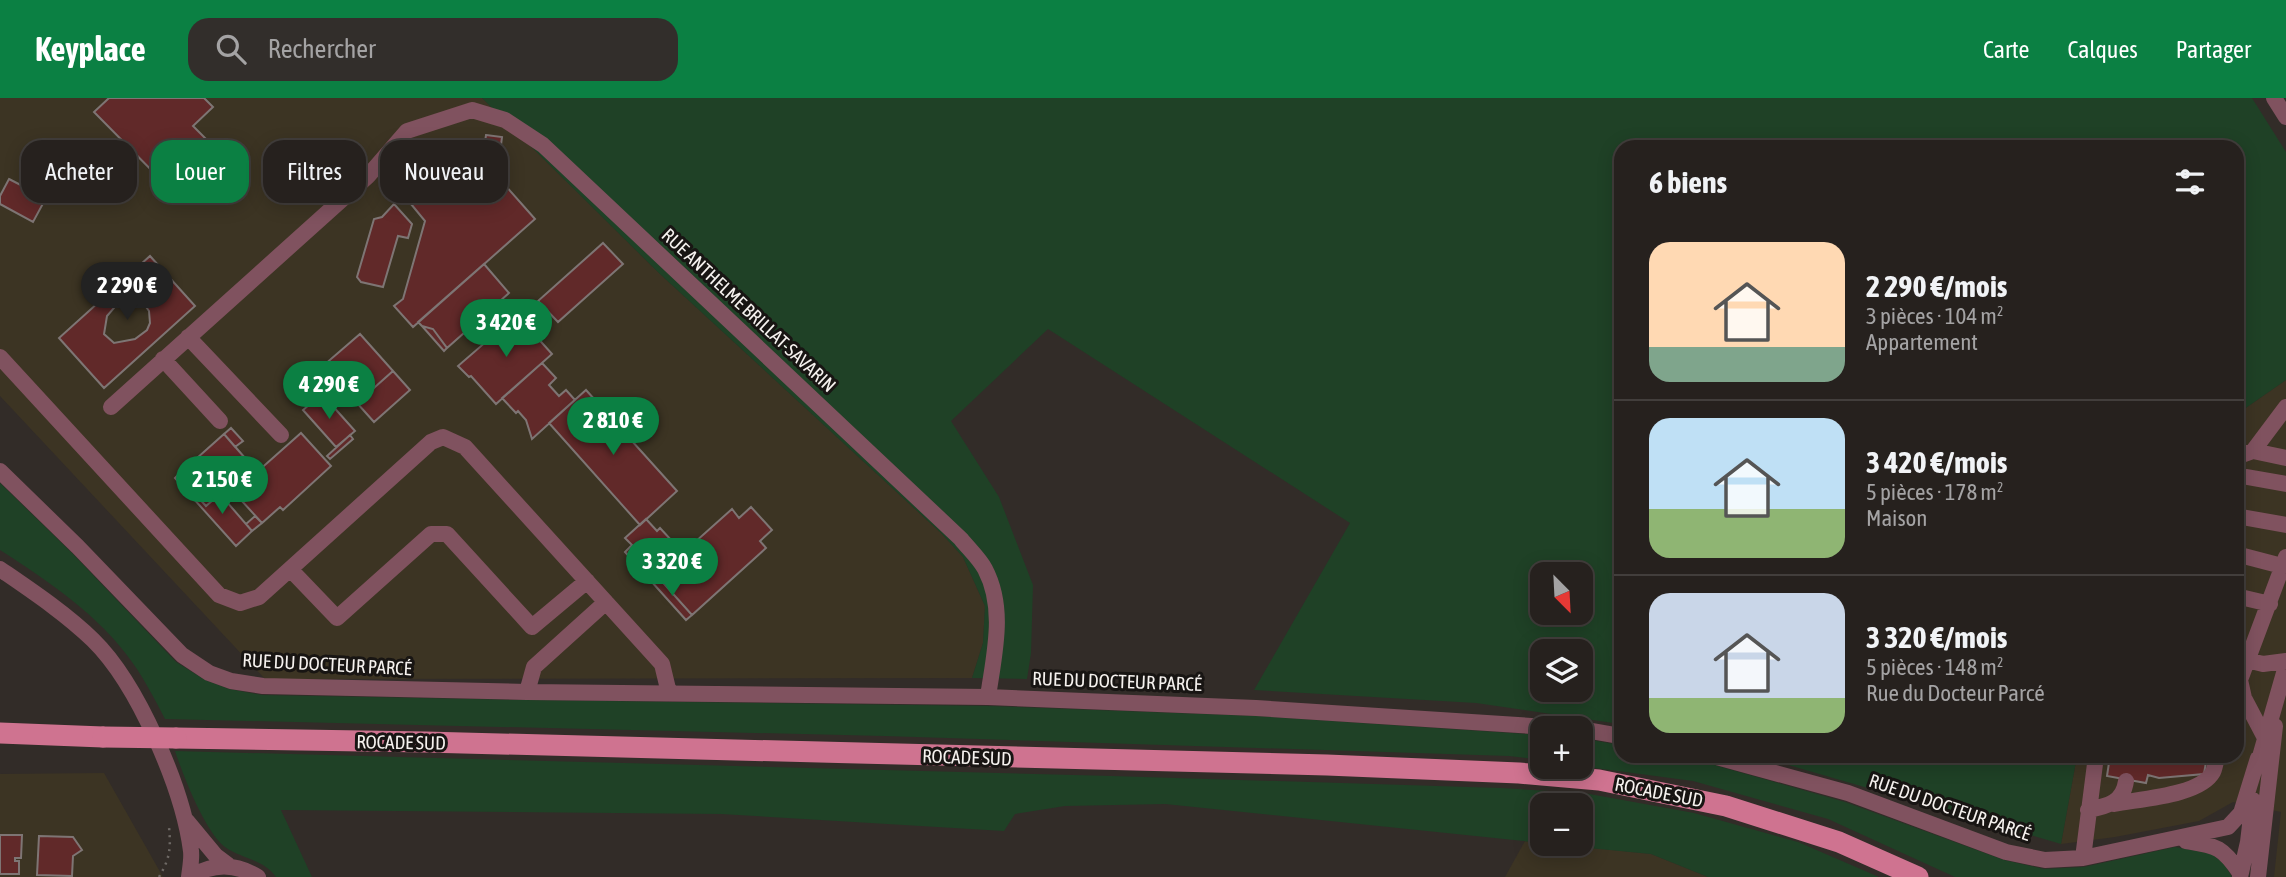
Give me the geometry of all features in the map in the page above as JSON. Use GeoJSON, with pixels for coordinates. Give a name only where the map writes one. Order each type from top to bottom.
{"type":"FeatureCollection","features":[{"type":"Feature","properties":{"kind":"main road","name":"ROCADE SUD"},"geometry":{"type":"LineString","coordinates":[[0,733],[1326,765],[1519,773],[1599,780],[1726,806],[1839,842],[1919,877]]}},
{"type":"Feature","properties":{"kind":"street"},"geometry":{"type":"LineString","coordinates":[[2274,98],[2286,117]]}},
{"type":"Feature","properties":{"kind":"street","name":"RUE ANTHELME BRILLAT-SAVARIN"},"geometry":{"type":"LineString","coordinates":[[111,407],[368,176],[407,131],[472,110],[505,120],[543,145],[961,539],[984,568],[994,595],[998,627],[988,697]]}},
{"type":"Feature","properties":{"kind":"street"},"geometry":{"type":"LineString","coordinates":[[188,337],[281,435]]}},
{"type":"Feature","properties":{"kind":"street"},"geometry":{"type":"LineString","coordinates":[[0,357],[219,595],[240,603],[259,597],[431,442],[443,438],[465,447],[662,664],[669,693]]}},
{"type":"Feature","properties":{"kind":"street"},"geometry":{"type":"LineString","coordinates":[[163,359],[220,421]]}},
{"type":"Feature","properties":{"kind":"street"},"geometry":{"type":"LineString","coordinates":[[2244,453],[2286,407]]}},
{"type":"Feature","properties":{"kind":"street"},"geometry":{"type":"LineString","coordinates":[[2244,454],[2278,456],[2273,435],[2286,418]]}},
{"type":"Feature","properties":{"kind":"street","name":"RUE DU DOCTEUR PARCÉ"},"geometry":{"type":"LineString","coordinates":[[0,471],[182,655],[209,673],[231,681],[263,686],[527,692],[988,697],[1256,708],[1530,726]]}},
{"type":"Feature","properties":{"kind":"street"},"geometry":{"type":"LineString","coordinates":[[2244,476],[2286,484]]}},
{"type":"Feature","properties":{"kind":"street"},"geometry":{"type":"LineString","coordinates":[[2244,517],[2286,524]]}},
{"type":"Feature","properties":{"kind":"street"},"geometry":{"type":"LineString","coordinates":[[290,569],[337,618],[430,534],[447,534],[533,627],[587,581]]}},
{"type":"Feature","properties":{"kind":"street"},"geometry":{"type":"LineString","coordinates":[[2244,555],[2284,561],[2244,668]]}},
{"type":"Feature","properties":{"kind":"street"},"geometry":{"type":"LineString","coordinates":[[0,569],[55,607],[94,641],[119,671],[138,702],[166,764],[185,820],[191,854],[190,877],[214,866],[228,865],[245,869],[258,877]]}},
{"type":"Feature","properties":{"kind":"street"},"geometry":{"type":"LineString","coordinates":[[2244,598],[2270,604]]}},
{"type":"Feature","properties":{"kind":"street"},"geometry":{"type":"LineString","coordinates":[[527,692],[534,667],[606,602]]}},
{"type":"Feature","properties":{"kind":"street"},"geometry":{"type":"LineString","coordinates":[[2244,639],[2253,641]]}},
{"type":"Feature","properties":{"kind":"street"},"geometry":{"type":"LineString","coordinates":[[2247,660],[2263,664],[2286,663],[2241,813],[2228,827],[2248,842]]}},
{"type":"Feature","properties":{"kind":"street"},"geometry":{"type":"LineString","coordinates":[[2259,877],[2281,685]]}},
{"type":"Feature","properties":{"kind":"street"},"geometry":{"type":"LineString","coordinates":[[2244,698],[2264,736]]}},
{"type":"Feature","properties":{"kind":"street"},"geometry":{"type":"LineString","coordinates":[[1593,731],[1614,735]]}},
{"type":"Feature","properties":{"kind":"street"},"geometry":{"type":"LineString","coordinates":[[2244,876],[2258,758]]}},
{"type":"Feature","properties":{"kind":"street","name":"RUE DU DOCTEUR PARCÉ"},"geometry":{"type":"LineString","coordinates":[[1739,763],[1848,793],[2006,852],[2045,860],[2083,858],[2228,827]]}},
{"type":"Feature","properties":{"kind":"street"},"geometry":{"type":"LineString","coordinates":[[2083,858],[2095,763]]}},
{"type":"Feature","properties":{"kind":"street"},"geometry":{"type":"LineString","coordinates":[[2088,810],[2184,791],[2203,783],[2213,772],[2215,763]]}},
{"type":"Feature","properties":{"kind":"street"},"geometry":{"type":"LineString","coordinates":[[2114,804],[2124,791],[2126,781]]}},
{"type":"Feature","properties":{"kind":"street"},"geometry":{"type":"LineString","coordinates":[[185,820],[216,856],[228,865]]}},
{"type":"Feature","properties":{"kind":"street","name":"RUE DU DOCTEUR PARCÉ"},"geometry":{"type":"LineString","coordinates":[[2177,839],[2216,846],[2231,858],[2244,876]]}},
{"type":"Feature","properties":{"kind":"shaded area"},"geometry":{"type":"Polygon","coordinates":[[[0,98],[482,98],[660,274],[941,533],[963,557],[985,606],[983,643],[972,678],[265,679],[0,396],[0,98]]]}},
{"type":"Feature","properties":{"kind":"shaded area"},"geometry":{"type":"Polygon","coordinates":[[[2286,380],[2286,877],[2274,877],[2281,812],[2233,802],[2199,821],[2061,844],[2076,763],[2244,763],[2244,409],[2286,380]]]}},
{"type":"Feature","properties":{"kind":"shaded area"},"geometry":{"type":"Polygon","coordinates":[[[104,773],[163,877],[0,877],[0,774],[104,773]]]}},
{"type":"Feature","properties":{"kind":"shaded area"},"geometry":{"type":"Polygon","coordinates":[[[1525,841],[1530,842],[1530,856],[1593,856],[1593,848],[1651,854],[1708,877],[1505,877],[1525,841]]]}},
{"type":"Feature","properties":{"kind":"green space"},"geometry":{"type":"Polygon","coordinates":[[[482,98],[2252,98],[2286,152],[2286,380],[2244,409],[2244,140],[1614,140],[1614,723],[1593,720],[1593,716],[1565,716],[1476,703],[1254,690],[1350,523],[1048,329],[951,421],[999,497],[1033,585],[1031,653],[1027,679],[972,678],[983,643],[985,606],[963,557],[941,533],[660,274],[482,98]]]}},
{"type":"Feature","properties":{"kind":"green space"},"geometry":{"type":"Polygon","coordinates":[[[0,483],[72,553],[176,662],[205,680],[229,689],[262,695],[988,706],[1256,716],[1530,734],[1530,759],[884,736],[165,719],[137,669],[104,629],[54,587],[0,550],[0,483]]]}},
{"type":"Feature","properties":{"kind":"green space"},"geometry":{"type":"Polygon","coordinates":[[[1593,740],[1614,744],[1614,763],[1707,763],[1845,802],[2004,860],[2044,869],[2084,867],[2175,847],[2212,854],[2224,864],[2232,877],[1955,877],[1828,819],[1693,781],[1593,768],[1593,740]]]}},
{"type":"Feature","properties":{"kind":"green space"},"geometry":{"type":"Polygon","coordinates":[[[175,751],[1112,776],[1584,793],[1530,793],[1530,842],[1165,804],[1065,806],[1015,814],[1004,831],[721,814],[281,810],[312,877],[276,877],[265,866],[232,851],[217,840],[183,774],[175,751]]]}},
{"type":"Feature","properties":{"kind":"green space"},"geometry":{"type":"Polygon","coordinates":[[[1781,763],[2076,763],[2061,844],[1781,763]]]}},
{"type":"Feature","properties":{"kind":"green space"},"geometry":{"type":"Polygon","coordinates":[[[1593,795],[1694,813],[1798,842],[1879,877],[1708,877],[1651,854],[1593,848],[1593,795]]]}},
{"type":"Feature","properties":{"kind":"building"},"geometry":{"type":"Polygon","coordinates":[[[109,98],[204,98],[213,107],[193,126],[207,140],[151,140],[151,170],[137,156],[137,140],[122,140],[94,112],[109,98]]]}},
{"type":"Feature","properties":{"kind":"building"},"geometry":{"type":"Polygon","coordinates":[[[486,135],[502,137],[502,140],[485,140],[486,135]]]}},
{"type":"Feature","properties":{"kind":"building"},"geometry":{"type":"Polygon","coordinates":[[[9,179],[21,185],[21,203],[43,203],[33,222],[0,204],[0,196],[9,179]]]}},
{"type":"Feature","properties":{"kind":"building"},"geometry":{"type":"Polygon","coordinates":[[[508,189],[535,219],[413,327],[394,306],[403,299],[425,221],[411,204],[508,203],[508,189]]]}},
{"type":"Feature","properties":{"kind":"building"},"geometry":{"type":"Polygon","coordinates":[[[394,204],[412,224],[408,238],[398,236],[383,287],[361,282],[357,277],[374,219],[382,217],[394,204]]]}},
{"type":"Feature","properties":{"kind":"building"},"geometry":{"type":"Polygon","coordinates":[[[603,243],[623,264],[558,322],[538,301],[603,243]]]}},
{"type":"Feature","properties":{"kind":"building"},"geometry":{"type":"Polygon","coordinates":[[[150,256],[195,306],[104,388],[59,338],[150,256]],[[132,298],[119,302],[107,316],[104,334],[114,343],[135,339],[147,330],[150,323],[149,311],[144,304],[132,298]]]}},
{"type":"Feature","properties":{"kind":"building"},"geometry":{"type":"Polygon","coordinates":[[[484,264],[509,293],[447,348],[433,329],[418,322],[484,264]]]}},
{"type":"Feature","properties":{"kind":"building"},"geometry":{"type":"Polygon","coordinates":[[[517,315],[552,354],[496,404],[471,376],[458,366],[517,315]]]}},
{"type":"Feature","properties":{"kind":"building"},"geometry":{"type":"Polygon","coordinates":[[[422,326],[433,329],[447,348],[444,351],[422,326]]]}},
{"type":"Feature","properties":{"kind":"building"},"geometry":{"type":"Polygon","coordinates":[[[360,334],[393,371],[357,403],[324,365],[360,334]]]}},
{"type":"Feature","properties":{"kind":"building"},"geometry":{"type":"Polygon","coordinates":[[[542,363],[556,378],[549,385],[559,396],[566,390],[575,400],[532,439],[526,420],[502,398],[542,363]]]}},
{"type":"Feature","properties":{"kind":"building"},"geometry":{"type":"Polygon","coordinates":[[[393,371],[410,390],[374,422],[357,403],[393,371]]]}},
{"type":"Feature","properties":{"kind":"building"},"geometry":{"type":"Polygon","coordinates":[[[586,390],[677,491],[640,525],[549,423],[586,390]]]}},
{"type":"Feature","properties":{"kind":"building"},"geometry":{"type":"Polygon","coordinates":[[[322,394],[355,431],[336,447],[303,410],[322,394]]]}},
{"type":"Feature","properties":{"kind":"building"},"geometry":{"type":"Polygon","coordinates":[[[231,428],[243,441],[235,447],[224,434],[231,428]]]}},
{"type":"Feature","properties":{"kind":"building"},"geometry":{"type":"Polygon","coordinates":[[[301,433],[331,466],[283,510],[280,507],[262,523],[241,500],[264,480],[257,472],[301,433]]]}},
{"type":"Feature","properties":{"kind":"building"},"geometry":{"type":"Polygon","coordinates":[[[224,434],[252,466],[206,506],[178,475],[224,434]]]}},
{"type":"Feature","properties":{"kind":"building"},"geometry":{"type":"Polygon","coordinates":[[[350,435],[353,439],[330,459],[327,456],[350,435]]]}},
{"type":"Feature","properties":{"kind":"building"},"geometry":{"type":"Polygon","coordinates":[[[178,475],[206,506],[220,494],[252,531],[236,546],[175,478],[178,475]]]}},
{"type":"Feature","properties":{"kind":"building"},"geometry":{"type":"Polygon","coordinates":[[[751,507],[772,530],[760,541],[766,548],[692,615],[657,576],[732,509],[739,518],[751,507]]]}},
{"type":"Feature","properties":{"kind":"building"},"geometry":{"type":"Polygon","coordinates":[[[255,516],[262,523],[252,531],[246,524],[255,516]]]}},
{"type":"Feature","properties":{"kind":"building"},"geometry":{"type":"Polygon","coordinates":[[[646,519],[657,531],[660,528],[683,553],[651,581],[625,552],[632,545],[625,538],[646,519]]]}},
{"type":"Feature","properties":{"kind":"building"},"geometry":{"type":"Polygon","coordinates":[[[657,576],[692,615],[686,620],[651,581],[657,576]]]}},
{"type":"Feature","properties":{"kind":"building"},"geometry":{"type":"Polygon","coordinates":[[[2109,763],[2206,763],[2204,774],[2159,778],[2148,775],[2146,783],[2107,776],[2109,763]]]}},
{"type":"Feature","properties":{"kind":"building"},"geometry":{"type":"Polygon","coordinates":[[[0,835],[22,835],[21,858],[15,858],[15,861],[19,861],[19,874],[0,874],[0,835]]]}},
{"type":"Feature","properties":{"kind":"building"},"geometry":{"type":"Polygon","coordinates":[[[39,836],[73,837],[82,850],[73,856],[72,876],[37,875],[39,836]]]}}]}
